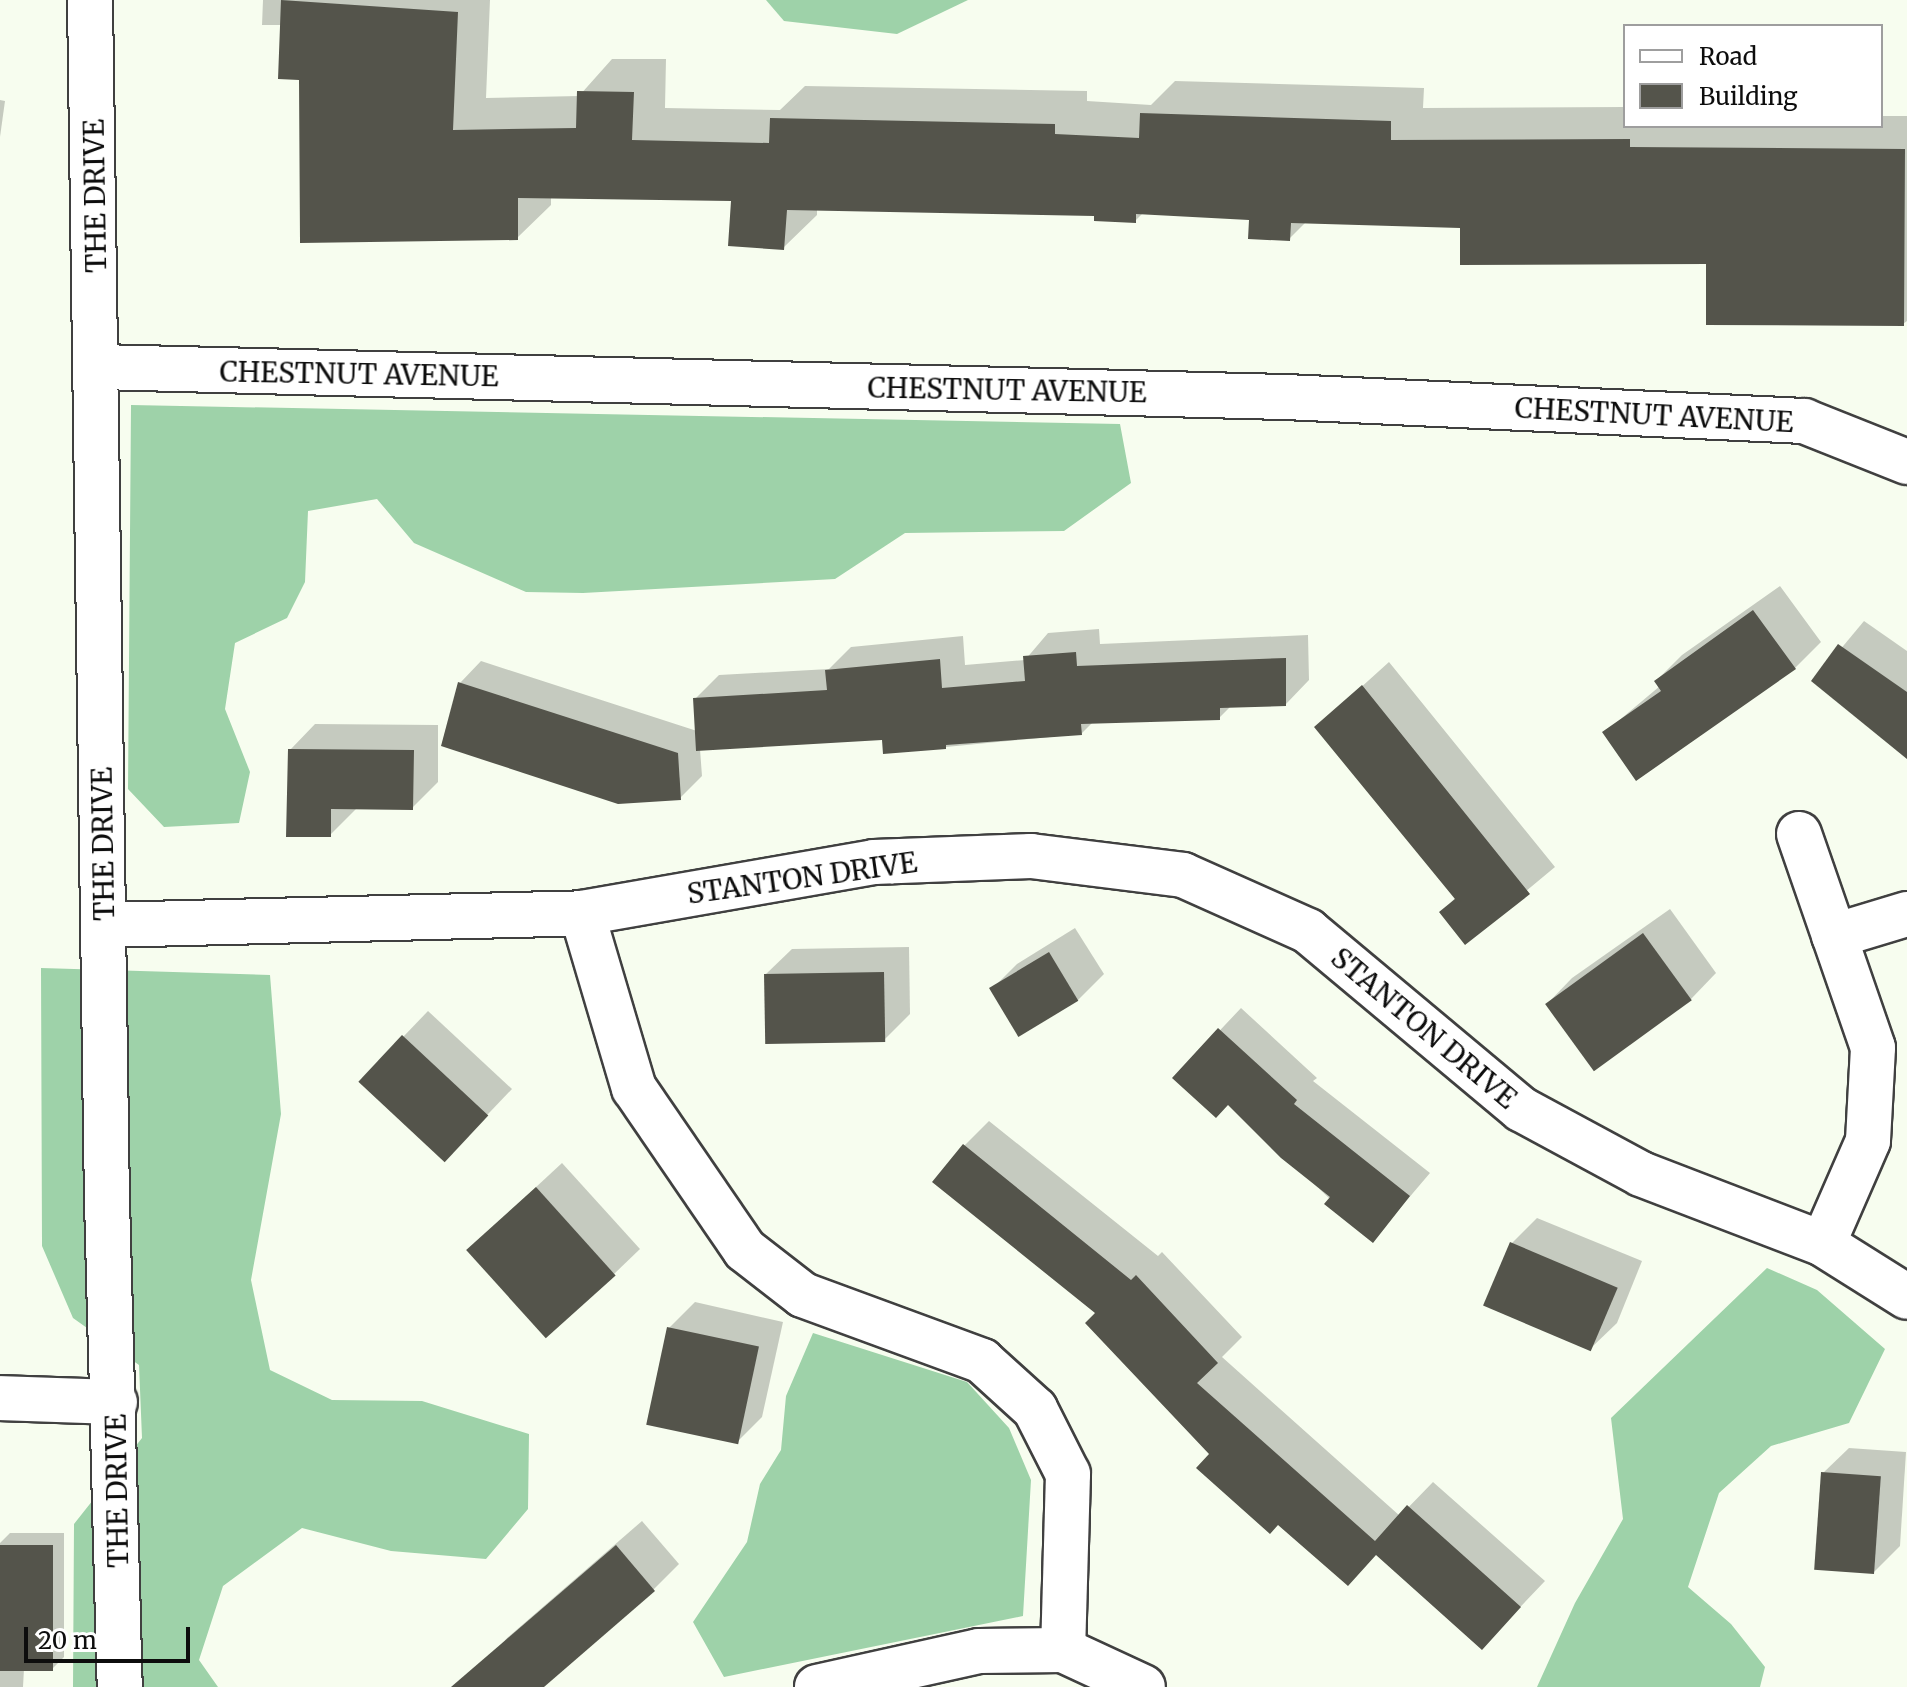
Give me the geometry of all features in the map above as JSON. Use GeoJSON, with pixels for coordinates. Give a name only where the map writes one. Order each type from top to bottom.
{"type":"FeatureCollection","features":[{"type":"Feature","properties":{"kind":"street","name":"THE DRIVE"},"geometry":{"type":"LineString","coordinates":[[90,0],[99,367],[104,925],[120,1687]]}},
{"type":"Feature","properties":{"kind":"street","name":"CHESTNUT AVENUE"},"geometry":{"type":"LineString","coordinates":[[99,367],[1286,397],[1804,421],[1907,462]]}},
{"type":"Feature","properties":{"kind":"street"},"geometry":{"type":"LineString","coordinates":[[1799,834],[1873,1048],[1868,1141],[1823,1244]]}},
{"type":"Feature","properties":{"kind":"street","name":"STANTON DRIVE"},"geometry":{"type":"LineString","coordinates":[[104,925],[582,913],[874,862],[1031,856],[1183,875],[1308,931],[1521,1109],[1641,1174],[1823,1244],[1907,1297]]}},
{"type":"Feature","properties":{"kind":"street"},"geometry":{"type":"LineString","coordinates":[[582,913],[634,1088],[745,1250],[803,1295],[982,1361],[1035,1409],[1068,1474],[1063,1650]]}},
{"type":"Feature","properties":{"kind":"street"},"geometry":{"type":"LineString","coordinates":[[1834,936],[1907,914]]}},
{"type":"Feature","properties":{"kind":"street"},"geometry":{"type":"LineString","coordinates":[[0,1398],[115,1402]]}},
{"type":"Feature","properties":{"kind":"street"},"geometry":{"type":"LineString","coordinates":[[817,1687],[979,1651],[1063,1650],[1143,1687]]}},
{"type":"Feature","properties":{"kind":"green space"},"geometry":{"type":"Polygon","coordinates":[[[766,0],[968,0],[897,34],[784,21],[766,0]]]}},
{"type":"Feature","properties":{"kind":"green space"},"geometry":{"type":"Polygon","coordinates":[[[131,405],[1120,424],[1131,483],[1064,531],[905,533],[835,579],[583,593],[526,592],[414,543],[377,499],[308,511],[305,582],[287,618],[235,643],[225,709],[250,772],[239,823],[164,827],[128,789],[131,405]]]}},
{"type":"Feature","properties":{"kind":"green space"},"geometry":{"type":"Polygon","coordinates":[[[41,968],[270,975],[281,1114],[251,1280],[270,1370],[332,1400],[422,1401],[529,1434],[528,1509],[486,1559],[391,1551],[302,1528],[223,1586],[199,1660],[218,1687],[73,1687],[74,1524],[142,1438],[139,1365],[73,1318],[42,1246],[41,968]]]}},
{"type":"Feature","properties":{"kind":"green space"},"geometry":{"type":"Polygon","coordinates":[[[1767,1268],[1817,1290],[1885,1349],[1849,1423],[1771,1446],[1719,1493],[1688,1587],[1731,1624],[1765,1667],[1760,1687],[1537,1687],[1575,1603],[1623,1519],[1611,1418],[1767,1268]]]}},
{"type":"Feature","properties":{"kind":"green space"},"geometry":{"type":"Polygon","coordinates":[[[813,1333],[967,1382],[1009,1428],[1031,1480],[1023,1616],[724,1677],[693,1622],[747,1542],[760,1484],[781,1450],[786,1396],[813,1333]]]}},
{"type":"Feature","properties":{"kind":"building"},"geometry":{"type":"Polygon","coordinates":[[[281,0],[458,12],[453,130],[576,128],[577,91],[634,92],[632,140],[769,143],[770,118],[1055,124],[1055,134],[1139,138],[1140,113],[1391,121],[1391,140],[1630,139],[1630,147],[1905,149],[1904,326],[1706,325],[1706,264],[1460,265],[1460,228],[1291,223],[1290,241],[1248,239],[1249,220],[1136,214],[1136,223],[1094,221],[1094,216],[787,210],[784,250],[728,246],[731,201],[518,198],[518,240],[300,243],[299,80],[278,79],[281,0]]]}},
{"type":"Feature","properties":{"kind":"building"},"geometry":{"type":"Polygon","coordinates":[[[1753,610],[1796,669],[1636,781],[1602,732],[1661,691],[1654,681],[1753,610]]]}},
{"type":"Feature","properties":{"kind":"building"},"geometry":{"type":"Polygon","coordinates":[[[1838,644],[1907,692],[1907,759],[1811,681],[1838,644]]]}},
{"type":"Feature","properties":{"kind":"building"},"geometry":{"type":"Polygon","coordinates":[[[1076,652],[1077,666],[1286,658],[1286,706],[1220,708],[1220,720],[1081,724],[1082,735],[946,745],[946,749],[883,754],[882,740],[696,751],[693,698],[827,690],[825,670],[940,659],[942,688],[1025,681],[1023,656],[1076,652]]]}},
{"type":"Feature","properties":{"kind":"building"},"geometry":{"type":"Polygon","coordinates":[[[458,682],[678,753],[681,800],[618,804],[441,746],[458,682]]]}},
{"type":"Feature","properties":{"kind":"building"},"geometry":{"type":"Polygon","coordinates":[[[1362,685],[1530,894],[1465,945],[1439,912],[1455,899],[1314,727],[1362,685]]]}},
{"type":"Feature","properties":{"kind":"building"},"geometry":{"type":"Polygon","coordinates":[[[288,749],[414,750],[413,810],[331,809],[331,837],[286,837],[288,749]]]}},
{"type":"Feature","properties":{"kind":"building"},"geometry":{"type":"Polygon","coordinates":[[[1643,933],[1692,1000],[1594,1071],[1545,1004],[1643,933]]]}},
{"type":"Feature","properties":{"kind":"building"},"geometry":{"type":"Polygon","coordinates":[[[1049,952],[1078,1001],[1018,1037],[989,988],[1049,952]]]}},
{"type":"Feature","properties":{"kind":"building"},"geometry":{"type":"Polygon","coordinates":[[[884,972],[885,1042],[765,1044],[764,974],[884,972]]]}},
{"type":"Feature","properties":{"kind":"building"},"geometry":{"type":"Polygon","coordinates":[[[1218,1028],[1297,1100],[1294,1104],[1410,1196],[1373,1243],[1324,1204],[1330,1197],[1281,1158],[1228,1105],[1216,1118],[1172,1078],[1218,1028]]]}},
{"type":"Feature","properties":{"kind":"building"},"geometry":{"type":"Polygon","coordinates":[[[402,1035],[488,1115],[445,1162],[358,1082],[402,1035]]]}},
{"type":"Feature","properties":{"kind":"building"},"geometry":{"type":"Polygon","coordinates":[[[963,1144],[1131,1280],[1136,1275],[1218,1363],[1197,1383],[1375,1541],[1407,1505],[1521,1607],[1482,1650],[1376,1555],[1348,1586],[1278,1525],[1270,1534],[1196,1468],[1209,1454],[1085,1323],[1095,1313],[932,1182],[963,1144]]]}},
{"type":"Feature","properties":{"kind":"building"},"geometry":{"type":"Polygon","coordinates":[[[536,1187],[616,1275],[546,1338],[466,1250],[536,1187]]]}},
{"type":"Feature","properties":{"kind":"building"},"geometry":{"type":"Polygon","coordinates":[[[1510,1242],[1618,1288],[1591,1351],[1483,1306],[1510,1242]]]}},
{"type":"Feature","properties":{"kind":"building"},"geometry":{"type":"Polygon","coordinates":[[[667,1327],[759,1347],[738,1444],[646,1425],[667,1327]]]}},
{"type":"Feature","properties":{"kind":"building"},"geometry":{"type":"Polygon","coordinates":[[[1821,1472],[1881,1476],[1874,1574],[1814,1570],[1821,1472]]]}},
{"type":"Feature","properties":{"kind":"building"},"geometry":{"type":"Polygon","coordinates":[[[0,1545],[53,1545],[53,1671],[0,1671],[0,1545]]]}},
{"type":"Feature","properties":{"kind":"building"},"geometry":{"type":"Polygon","coordinates":[[[616,1545],[655,1591],[544,1687],[451,1687],[616,1545]]]}}]}
